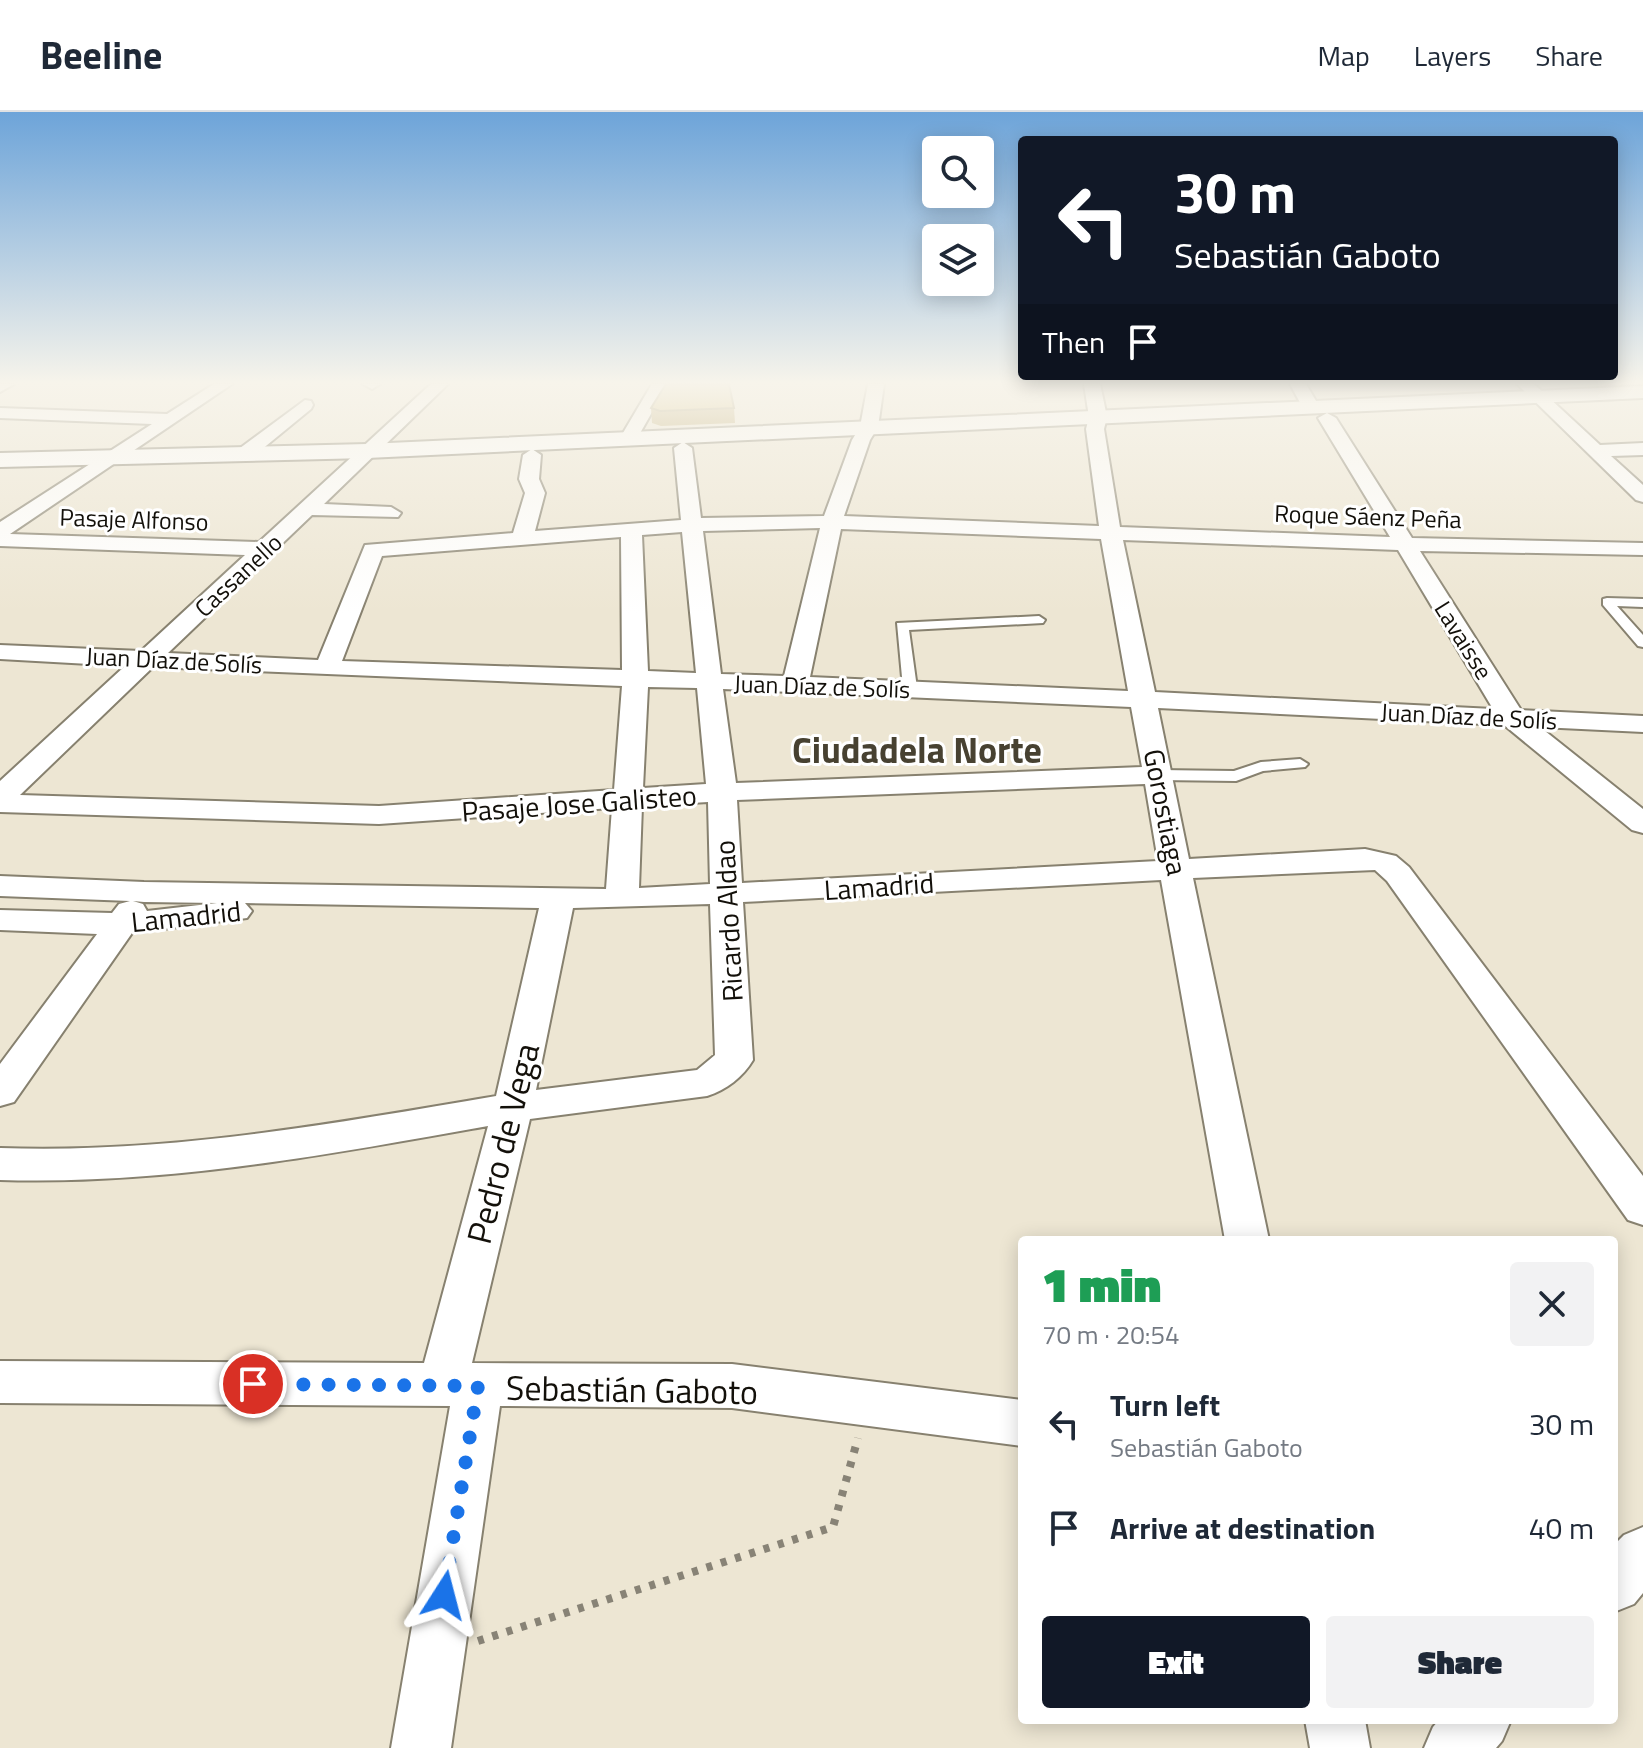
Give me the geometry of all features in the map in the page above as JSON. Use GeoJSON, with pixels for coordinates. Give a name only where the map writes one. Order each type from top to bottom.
{"type":"FeatureCollection","features":[{"type":"Feature","properties":{"kind":"main road"},"geometry":{"type":"LineString","coordinates":[[12,460],[103,463],[201,460]]}},
{"type":"Feature","properties":{"kind":"main road"},"geometry":{"type":"LineString","coordinates":[[0,471],[149,460]]}},
{"type":"Feature","properties":{"kind":"street"},"geometry":{"type":"LineString","coordinates":[[0,531],[107,460]]}},
{"type":"Feature","properties":{"kind":"street","name":"Cassanello"},"geometry":{"type":"LineString","coordinates":[[0,800],[357,460]]}},
{"type":"Feature","properties":{"kind":"street"},"geometry":{"type":"LineString","coordinates":[[522,538],[535,493],[529,479],[531,460]]}},
{"type":"Feature","properties":{"kind":"street","name":"Ricardo Aldao"},"geometry":{"type":"LineString","coordinates":[[513,1107],[707,1082],[734,1060],[722,792],[685,460]]}},
{"type":"Feature","properties":{"kind":"street"},"geometry":{"type":"LineString","coordinates":[[795,684],[832,522],[855,460]]}},
{"type":"Feature","properties":{"kind":"street","name":"Gorostiaga"},"geometry":{"type":"LineString","coordinates":[[1101,460],[1111,534],[1246,1236]]}},
{"type":"Feature","properties":{"kind":"street","name":"Lavaisse"},"geometry":{"type":"LineString","coordinates":[[1350,460],[1513,719],[1643,824]]}},
{"type":"Feature","properties":{"kind":"street"},"geometry":{"type":"LineString","coordinates":[[1603,460],[1643,496]]}},
{"type":"Feature","properties":{"kind":"street"},"geometry":{"type":"LineString","coordinates":[[308,509],[391,513]]}},
{"type":"Feature","properties":{"kind":"street","name":"Roque Sáenz Peña"},"geometry":{"type":"LineString","coordinates":[[327,668],[373,550],[720,523],[832,522],[1404,544],[1643,549]]}},
{"type":"Feature","properties":{"kind":"street"},"geometry":{"type":"LineString","coordinates":[[622,899],[635,679],[631,531]]}},
{"type":"Feature","properties":{"kind":"street","name":"Pasaje Alfonso"},"geometry":{"type":"LineString","coordinates":[[0,540],[266,549]]}},
{"type":"Feature","properties":{"kind":"street","name":"Juan Díaz de Solís"},"geometry":{"type":"LineString","coordinates":[[0,652],[327,668],[910,688],[1643,724]]}},
{"type":"Feature","properties":{"kind":"street"},"geometry":{"type":"LineString","coordinates":[[0,764],[34,765]]}},
{"type":"Feature","properties":{"kind":"street","name":"Pasaje Jose Galisteo"},"geometry":{"type":"LineString","coordinates":[[0,800],[379,815],[722,792],[1159,775]]}},
{"type":"Feature","properties":{"kind":"street","name":"Lamadrid"},"geometry":{"type":"LineString","coordinates":[[0,886],[144,892],[622,899],[727,896],[1365,859],[1385,863],[1398,874],[1643,1208]]}},
{"type":"Feature","properties":{"kind":"street"},"geometry":{"type":"LineString","coordinates":[[0,1092],[144,892]]}},
{"type":"Feature","properties":{"kind":"street","name":"Lamadrid"},"geometry":{"type":"LineString","coordinates":[[0,920],[121,924],[372,896]]}},
{"type":"Feature","properties":{"kind":"street","name":"Pedro de Vega"},"geometry":{"type":"LineString","coordinates":[[421,1748],[435,1655],[460,1386],[513,1107],[558,899]]}},
{"type":"Feature","properties":{"kind":"street"},"geometry":{"type":"LineString","coordinates":[[0,1164],[58,1166],[186,1159],[324,1140],[513,1107]]}},
{"type":"Feature","properties":{"kind":"street","name":"Sebastián Gaboto"},"geometry":{"type":"LineString","coordinates":[[0,1382],[732,1386],[1018,1423]]}},
{"type":"Feature","properties":{"kind":"street"},"geometry":{"type":"LineString","coordinates":[[1618,1580],[1643,1554]]}},
{"type":"Feature","properties":{"kind":"street"},"geometry":{"type":"LineString","coordinates":[[1336,1724],[1340,1748]]}},
{"type":"Feature","properties":{"kind":"street"},"geometry":{"type":"LineString","coordinates":[[1454,1748],[1477,1724]]}},
{"type":"Feature","properties":{"kind":"lane"},"geometry":{"type":"LineString","coordinates":[[1643,603],[1607,602],[1643,643]]}},
{"type":"Feature","properties":{"kind":"lane"},"geometry":{"type":"LineString","coordinates":[[910,688],[902,626],[1039,620]]}},
{"type":"Feature","properties":{"kind":"lane"},"geometry":{"type":"LineString","coordinates":[[1159,775],[1236,776],[1261,767],[1300,764]]}},
{"type":"Feature","properties":{"kind":"path"},"geometry":{"type":"LineString","coordinates":[[435,1655],[833,1527],[868,1405]]}},
{"type":"Feature","properties":{"kind":"district","name":"Ciudadela Norte"},"geometry":{"type":"Point","coordinates":[917,749]}},
{"type":"Feature","properties":{"kind":"route"},"geometry":{"type":"LineString","coordinates":[[253,1384],[478,1386],[444,1595]]}}]}
